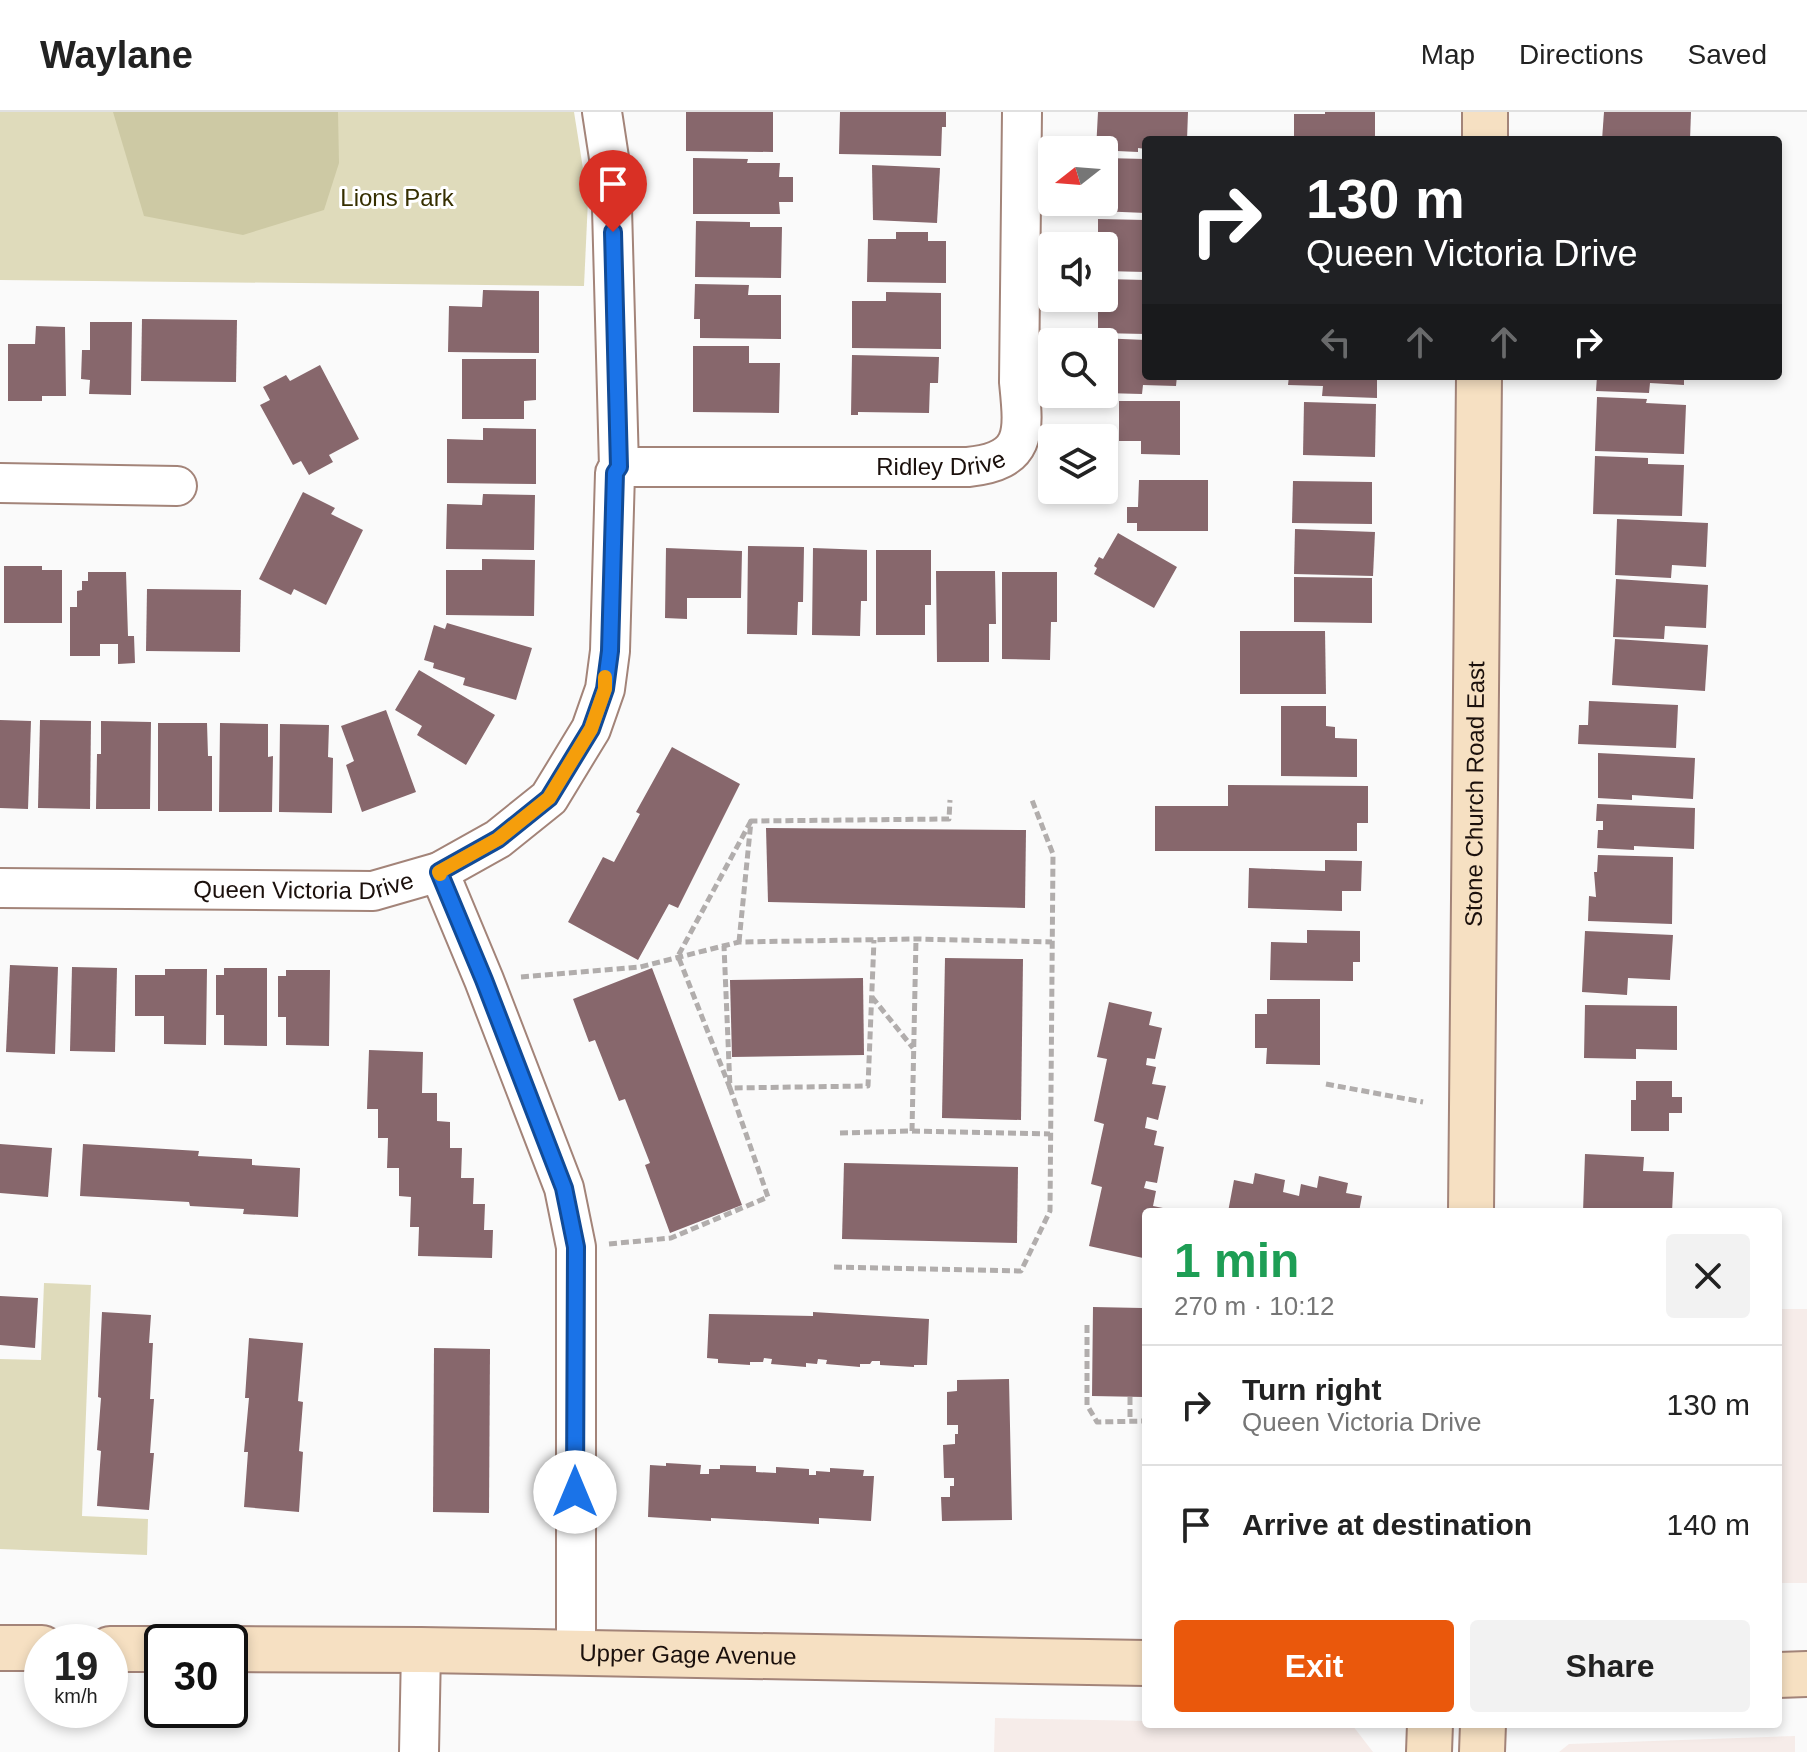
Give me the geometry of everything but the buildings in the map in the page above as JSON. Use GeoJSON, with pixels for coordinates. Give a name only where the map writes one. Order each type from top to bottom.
{"type":"FeatureCollection","features":[{"type":"Feature","properties":{"kind":"main road"},"geometry":{"type":"LineString","coordinates":[[1485,112],[1485,136]]}},
{"type":"Feature","properties":{"kind":"main road","name":"Stone Church Road East"},"geometry":{"type":"LineString","coordinates":[[1471,1208],[1479,380]]}},
{"type":"Feature","properties":{"kind":"main road"},"geometry":{"type":"LineString","coordinates":[[0,1648],[24,1648]]}},
{"type":"Feature","properties":{"kind":"main road","name":"Upper Gage Avenue"},"geometry":{"type":"LineString","coordinates":[[248,1649],[1142,1663]]}},
{"type":"Feature","properties":{"kind":"main road"},"geometry":{"type":"LineString","coordinates":[[1782,1675],[1807,1674]]}},
{"type":"Feature","properties":{"kind":"main road"},"geometry":{"type":"LineString","coordinates":[[1429,1752],[1430,1728]]}},
{"type":"Feature","properties":{"kind":"main road"},"geometry":{"type":"LineString","coordinates":[[1482,1752],[1483,1728]]}},
{"type":"Feature","properties":{"kind":"street","name":"Queen Victoria Drive"},"geometry":{"type":"LineString","coordinates":[[0,888],[373,891],[439,872],[498,839],[549,798],[591,729],[605,689],[610,651],[615,473],[619,467],[611,171],[602,112]]}},
{"type":"Feature","properties":{"kind":"street","name":"Ridley Drive"},"geometry":{"type":"LineString","coordinates":[[619,467],[968,467],[992,465],[1010,455],[1019,440],[1022,411],[1019,382],[1022,112]]}},
{"type":"Feature","properties":{"kind":"street"},"geometry":{"type":"LineString","coordinates":[[0,483],[177,486]]}},
{"type":"Feature","properties":{"kind":"street"},"geometry":{"type":"LineString","coordinates":[[439,872],[564,1188],[576,1247],[576,1654]]}},
{"type":"Feature","properties":{"kind":"street"},"geometry":{"type":"LineString","coordinates":[[419,1752],[421,1650]]}},
{"type":"Feature","properties":{"kind":"path"},"geometry":{"type":"LineString","coordinates":[[751,821],[949,819],[950,800]]}},
{"type":"Feature","properties":{"kind":"path"},"geometry":{"type":"LineString","coordinates":[[834,1267],[1021,1271],[1050,1211],[1053,854],[1032,800]]}},
{"type":"Feature","properties":{"kind":"path"},"geometry":{"type":"LineString","coordinates":[[739,942],[751,821]]}},
{"type":"Feature","properties":{"kind":"path"},"geometry":{"type":"LineString","coordinates":[[576,1247],[671,1238],[768,1197],[730,1088],[678,956],[751,821]]}},
{"type":"Feature","properties":{"kind":"path"},"geometry":{"type":"LineString","coordinates":[[484,980],[640,967],[739,942],[916,939],[1052,942]]}},
{"type":"Feature","properties":{"kind":"path"},"geometry":{"type":"LineString","coordinates":[[912,1131],[916,939]]}},
{"type":"Feature","properties":{"kind":"path"},"geometry":{"type":"LineString","coordinates":[[730,1088],[868,1086],[874,940]]}},
{"type":"Feature","properties":{"kind":"path"},"geometry":{"type":"LineString","coordinates":[[724,946],[730,1088]]}},
{"type":"Feature","properties":{"kind":"path"},"geometry":{"type":"LineString","coordinates":[[871,996],[914,1048]]}},
{"type":"Feature","properties":{"kind":"path"},"geometry":{"type":"LineString","coordinates":[[1326,1084],[1423,1102]]}},
{"type":"Feature","properties":{"kind":"path"},"geometry":{"type":"LineString","coordinates":[[840,1133],[1050,1134]]}},
{"type":"Feature","properties":{"kind":"path"},"geometry":{"type":"LineString","coordinates":[[1087,1325],[1087,1405],[1097,1422],[1142,1421]]}},
{"type":"Feature","properties":{"kind":"path"},"geometry":{"type":"LineString","coordinates":[[1130,1397],[1130,1421]]}},
{"type":"Feature","properties":{"kind":"shaded area"},"geometry":{"type":"Polygon","coordinates":[[[113,112],[338,112],[339,163],[324,210],[243,235],[144,216],[113,112]]]}},
{"type":"Feature","properties":{"kind":"shaded area"},"geometry":{"type":"Polygon","coordinates":[[[1782,1309],[1807,1309],[1807,1583],[1782,1583],[1782,1309]]]}},
{"type":"Feature","properties":{"kind":"shaded area"},"geometry":{"type":"Polygon","coordinates":[[[995,1718],[1142,1721],[1142,1728],[1355,1728],[1373,1752],[994,1752],[995,1718]]]}},
{"type":"Feature","properties":{"kind":"shaded area"},"geometry":{"type":"Polygon","coordinates":[[[1795,1736],[1795,1752],[1559,1752],[1569,1744],[1795,1736]]]}},
{"type":"Feature","properties":{"kind":"green space","name":"Lions Park"},"geometry":{"type":"Polygon","coordinates":[[[0,112],[574,112],[588,200],[584,286],[0,280],[0,112]]]}},
{"type":"Feature","properties":{"kind":"green space"},"geometry":{"type":"Polygon","coordinates":[[[44,1283],[91,1285],[82,1516],[148,1519],[147,1555],[0,1549],[0,1359],[41,1360],[44,1283]]]}},
{"type":"Feature","properties":{"kind":"slow traffic"},"geometry":{"type":"LineString","coordinates":[[440,874],[498,839],[549,798],[591,729],[605,689],[605,677]]}},
{"type":"Feature","properties":{"kind":"route"},"geometry":{"type":"LineString","coordinates":[[575,1492],[576,1247],[564,1188],[439,872],[498,839],[549,798],[591,729],[605,689],[610,651],[615,473],[619,467],[613,232]]}}]}
